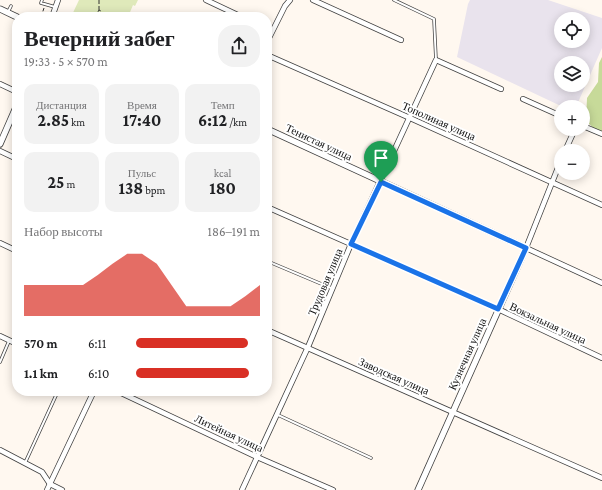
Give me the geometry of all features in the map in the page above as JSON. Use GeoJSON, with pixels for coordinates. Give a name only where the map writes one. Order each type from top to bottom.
{"type":"FeatureCollection","features":[{"type":"Feature","properties":{"kind":"street"},"geometry":{"type":"LineString","coordinates":[[54,12],[58,0]]}},
{"type":"Feature","properties":{"kind":"street"},"geometry":{"type":"LineString","coordinates":[[206,0],[231,12]]}},
{"type":"Feature","properties":{"kind":"street"},"geometry":{"type":"LineString","coordinates":[[272,31],[285,6],[290,0]]}},
{"type":"Feature","properties":{"kind":"street"},"geometry":{"type":"LineString","coordinates":[[313,0],[323,2],[401,40]]}},
{"type":"Feature","properties":{"kind":"street"},"geometry":{"type":"LineString","coordinates":[[0,9],[12,15]]}},
{"type":"Feature","properties":{"kind":"street","name":"Тополиная улица"},"geometry":{"type":"LineString","coordinates":[[272,57],[602,205]]}},
{"type":"Feature","properties":{"kind":"street"},"geometry":{"type":"LineString","coordinates":[[436,60],[501,89]]}},
{"type":"Feature","properties":{"kind":"street","name":"Трудовая улица"},"geometry":{"type":"LineString","coordinates":[[242,490],[308,347],[351,244],[381,182],[436,60]]}},
{"type":"Feature","properties":{"kind":"street"},"geometry":{"type":"LineString","coordinates":[[0,84],[12,90]]}},
{"type":"Feature","properties":{"kind":"street"},"geometry":{"type":"LineString","coordinates":[[523,99],[554,113]]}},
{"type":"Feature","properties":{"kind":"street"},"geometry":{"type":"LineString","coordinates":[[0,144],[12,116]]}},
{"type":"Feature","properties":{"kind":"street"},"geometry":{"type":"LineString","coordinates":[[590,129],[602,134]]}},
{"type":"Feature","properties":{"kind":"street","name":"Тенистая улица"},"geometry":{"type":"LineString","coordinates":[[272,131],[602,283]]}},
{"type":"Feature","properties":{"kind":"street"},"geometry":{"type":"LineString","coordinates":[[0,151],[12,157]]}},
{"type":"Feature","properties":{"kind":"street","name":"Кузнечная улица"},"geometry":{"type":"LineString","coordinates":[[418,490],[526,248],[554,177]]}},
{"type":"Feature","properties":{"kind":"street","name":"Вокзальная улица"},"geometry":{"type":"LineString","coordinates":[[272,209],[498,309],[602,358]]}},
{"type":"Feature","properties":{"kind":"street"},"geometry":{"type":"LineString","coordinates":[[0,243],[12,249]]}},
{"type":"Feature","properties":{"kind":"street","name":"Заводская улица"},"geometry":{"type":"LineString","coordinates":[[272,332],[602,477]]}},
{"type":"Feature","properties":{"kind":"street"},"geometry":{"type":"LineString","coordinates":[[0,336],[10,340]]}},
{"type":"Feature","properties":{"kind":"street"},"geometry":{"type":"LineString","coordinates":[[47,490],[92,396]]}},
{"type":"Feature","properties":{"kind":"street","name":"Литейная улица"},"geometry":{"type":"LineString","coordinates":[[129,396],[258,457],[333,490]]}},
{"type":"Feature","properties":{"kind":"street"},"geometry":{"type":"LineString","coordinates":[[0,450],[42,472],[50,484],[62,490]]}},
{"type":"Feature","properties":{"kind":"lane"},"geometry":{"type":"LineString","coordinates":[[42,0],[41,3],[56,7]]}},
{"type":"Feature","properties":{"kind":"lane"},"geometry":{"type":"LineString","coordinates":[[394,0],[434,19],[436,60]]}},
{"type":"Feature","properties":{"kind":"lane"},"geometry":{"type":"LineString","coordinates":[[8,13],[11,6]]}},
{"type":"Feature","properties":{"kind":"lane"},"geometry":{"type":"LineString","coordinates":[[272,262],[332,289]]}},
{"type":"Feature","properties":{"kind":"lane"},"geometry":{"type":"LineString","coordinates":[[0,362],[10,340]]}},
{"type":"Feature","properties":{"kind":"lane"},"geometry":{"type":"LineString","coordinates":[[25,463],[56,396]]}},
{"type":"Feature","properties":{"kind":"lane"},"geometry":{"type":"LineString","coordinates":[[277,415],[371,458]]}},
{"type":"Feature","properties":{"kind":"path"},"geometry":{"type":"LineString","coordinates":[[99,0],[100,10],[99,12]]}},
{"type":"Feature","properties":{"kind":"path"},"geometry":{"type":"LineString","coordinates":[[43,12],[46,4]]}},
{"type":"Feature","properties":{"kind":"shaded area"},"geometry":{"type":"Polygon","coordinates":[[[470,0],[548,0],[584,12],[554,12],[554,48],[590,48],[590,14],[602,18],[602,48],[590,75],[590,56],[554,56],[554,92],[583,92],[579,100],[554,100],[554,103],[457,57],[470,0]]]}},
{"type":"Feature","properties":{"kind":"green space"},"geometry":{"type":"Polygon","coordinates":[[[79,0],[138,0],[135,6],[133,5],[130,12],[73,12],[79,0]]]}},
{"type":"Feature","properties":{"kind":"green space"},"geometry":{"type":"Polygon","coordinates":[[[602,57],[602,136],[590,125],[590,100],[587,100],[598,82],[599,63],[602,57]]]}},
{"type":"Feature","properties":{"kind":"route"},"geometry":{"type":"LineString","coordinates":[[381,182],[526,248],[498,309],[351,244],[381,182]]}}]}
